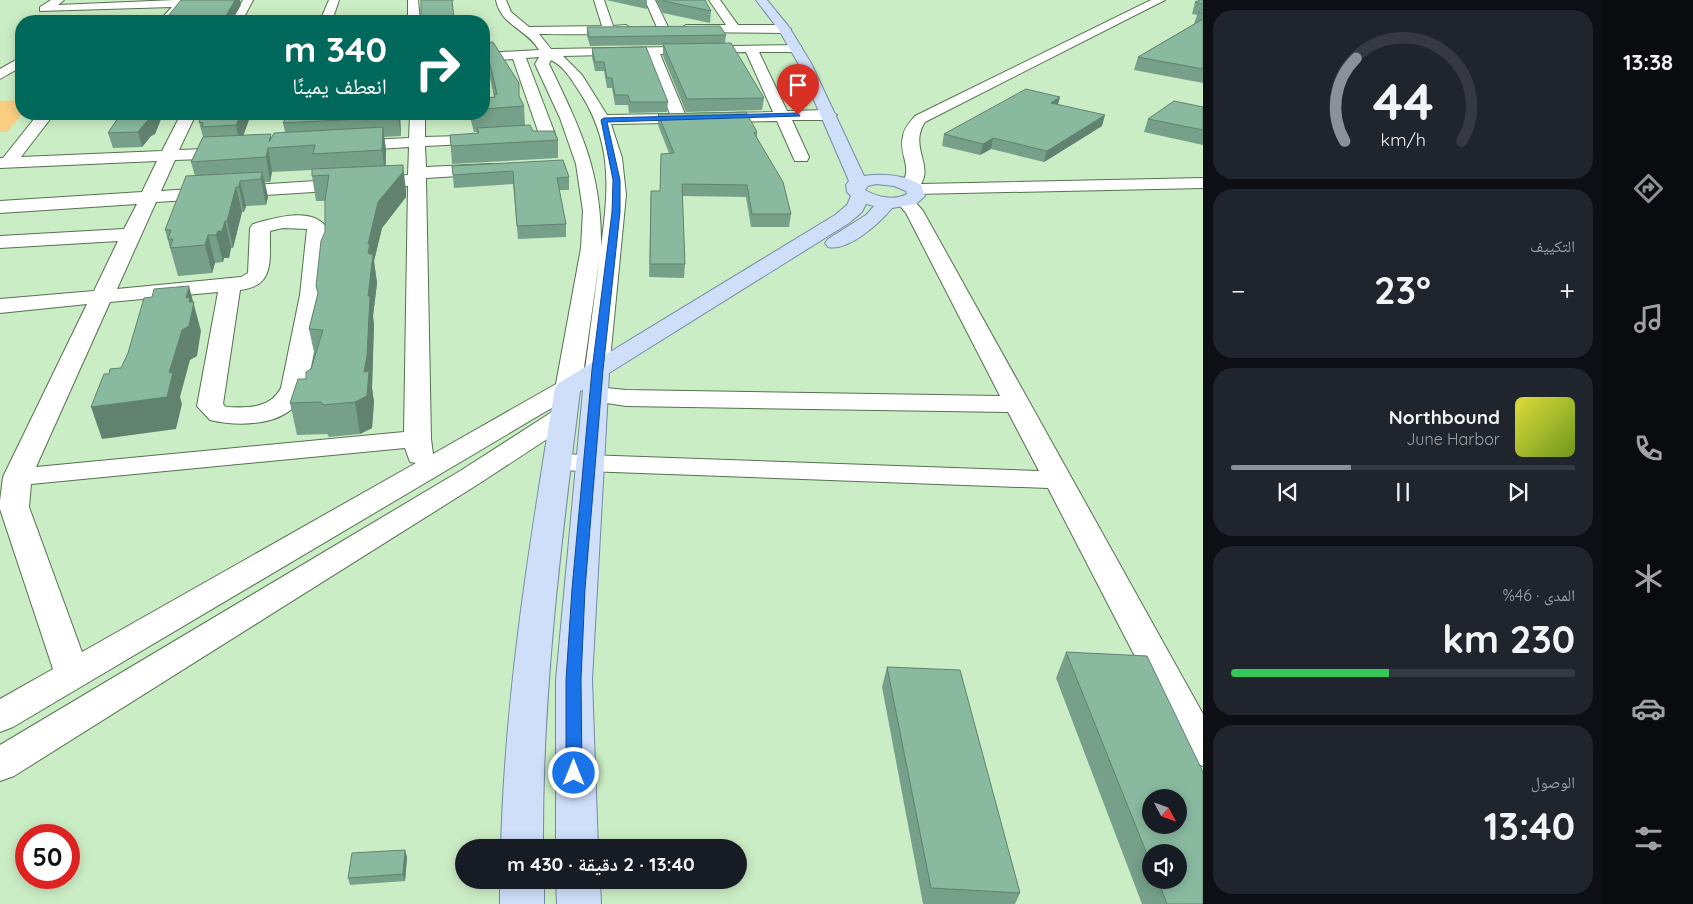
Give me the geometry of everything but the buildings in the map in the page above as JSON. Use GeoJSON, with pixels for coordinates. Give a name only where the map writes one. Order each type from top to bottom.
{"type":"FeatureCollection","features":[{"type":"Feature","properties":{"kind":"main road"},"geometry":{"type":"LineString","coordinates":[[522,839],[521,799],[527,686],[558,462],[582,392],[842,219],[855,208],[859,189],[852,165],[796,48],[785,29],[761,0]]}},
{"type":"Feature","properties":{"kind":"main road"},"geometry":{"type":"LineString","coordinates":[[852,165],[884,179],[904,194]]}},
{"type":"Feature","properties":{"kind":"main road"},"geometry":{"type":"LineString","coordinates":[[859,189],[884,179]]}},
{"type":"Feature","properties":{"kind":"main road"},"geometry":{"type":"LineString","coordinates":[[859,189],[904,194]]}},
{"type":"Feature","properties":{"kind":"main road"},"geometry":{"type":"LineString","coordinates":[[582,392],[642,364],[866,224],[904,194]]}},
{"type":"Feature","properties":{"kind":"main road"},"geometry":{"type":"LineString","coordinates":[[576,839],[574,680],[579,589],[591,463],[582,392]]}},
{"type":"Feature","properties":{"kind":"main road"},"geometry":{"type":"LineString","coordinates":[[522,889],[522,904]]}},
{"type":"Feature","properties":{"kind":"main road"},"geometry":{"type":"LineString","coordinates":[[578,889],[579,904]]}},
{"type":"Feature","properties":{"kind":"street"},"geometry":{"type":"LineString","coordinates":[[59,0],[44,9],[186,2],[172,15]]}},
{"type":"Feature","properties":{"kind":"street"},"geometry":{"type":"LineString","coordinates":[[239,15],[248,0]]}},
{"type":"Feature","properties":{"kind":"street"},"geometry":{"type":"LineString","coordinates":[[328,15],[334,0]]}},
{"type":"Feature","properties":{"kind":"street"},"geometry":{"type":"LineString","coordinates":[[413,0],[414,15]]}},
{"type":"Feature","properties":{"kind":"street"},"geometry":{"type":"LineString","coordinates":[[0,765],[470,477],[582,392],[617,195],[616,180],[604,120],[592,99],[564,63],[548,53],[539,41],[506,14],[502,0]]}},
{"type":"Feature","properties":{"kind":"street"},"geometry":{"type":"LineString","coordinates":[[599,0],[609,30]]}},
{"type":"Feature","properties":{"kind":"street"},"geometry":{"type":"LineString","coordinates":[[650,0],[658,29],[785,29]]}},
{"type":"Feature","properties":{"kind":"street"},"geometry":{"type":"LineString","coordinates":[[714,0],[734,29]]}},
{"type":"Feature","properties":{"kind":"street"},"geometry":{"type":"LineString","coordinates":[[904,194],[916,179],[917,172],[910,139],[920,119],[1160,0]]}},
{"type":"Feature","properties":{"kind":"street"},"geometry":{"type":"LineString","coordinates":[[87,15],[100,6]]}},
{"type":"Feature","properties":{"kind":"street"},"geometry":{"type":"LineString","coordinates":[[527,31],[636,29]]}},
{"type":"Feature","properties":{"kind":"street"},"geometry":{"type":"LineString","coordinates":[[490,57],[652,50],[796,48]]}},
{"type":"Feature","properties":{"kind":"street"},"geometry":{"type":"LineString","coordinates":[[751,49],[801,157]]}},
{"type":"Feature","properties":{"kind":"street"},"geometry":{"type":"LineString","coordinates":[[652,50],[679,117]]}},
{"type":"Feature","properties":{"kind":"street"},"geometry":{"type":"LineString","coordinates":[[548,53],[542,64],[573,133],[584,164],[591,194],[592,229],[582,392]]}},
{"type":"Feature","properties":{"kind":"street"},"geometry":{"type":"LineString","coordinates":[[518,55],[547,134]]}},
{"type":"Feature","properties":{"kind":"street"},"geometry":{"type":"LineString","coordinates":[[0,76],[15,65]]}},
{"type":"Feature","properties":{"kind":"street"},"geometry":{"type":"LineString","coordinates":[[0,76],[15,76]]}},
{"type":"Feature","properties":{"kind":"street"},"geometry":{"type":"LineString","coordinates":[[604,120],[829,115]]}},
{"type":"Feature","properties":{"kind":"street"},"geometry":{"type":"LineString","coordinates":[[4,163],[41,120]]}},
{"type":"Feature","properties":{"kind":"street"},"geometry":{"type":"LineString","coordinates":[[73,674],[14,507],[17,477],[185,120]]}},
{"type":"Feature","properties":{"kind":"street"},"geometry":{"type":"LineString","coordinates":[[417,120],[417,439],[423,472]]}},
{"type":"Feature","properties":{"kind":"street"},"geometry":{"type":"LineString","coordinates":[[528,136],[573,133]]}},
{"type":"Feature","properties":{"kind":"street"},"geometry":{"type":"LineString","coordinates":[[332,147],[508,137]]}},
{"type":"Feature","properties":{"kind":"street"},"geometry":{"type":"LineString","coordinates":[[4,163],[245,152]]}},
{"type":"Feature","properties":{"kind":"street"},"geometry":{"type":"LineString","coordinates":[[565,165],[584,164]]}},
{"type":"Feature","properties":{"kind":"street"},"geometry":{"type":"LineString","coordinates":[[0,207],[148,198],[506,168]]}},
{"type":"Feature","properties":{"kind":"street"},"geometry":{"type":"LineString","coordinates":[[904,194],[1203,183]]}},
{"type":"Feature","properties":{"kind":"street"},"geometry":{"type":"LineString","coordinates":[[904,194],[1203,750]]}},
{"type":"Feature","properties":{"kind":"street"},"geometry":{"type":"LineString","coordinates":[[0,306],[230,286],[254,279],[258,273],[260,228],[282,222],[304,221],[313,223],[317,228],[311,295],[294,388],[290,400],[281,407],[268,412],[242,416],[218,414],[210,406],[230,286]]}},
{"type":"Feature","properties":{"kind":"street"},"geometry":{"type":"LineString","coordinates":[[0,242],[131,234]]}},
{"type":"Feature","properties":{"kind":"street"},"geometry":{"type":"LineString","coordinates":[[0,717],[423,472],[582,392],[626,398],[1016,404]]}},
{"type":"Feature","properties":{"kind":"street"},"geometry":{"type":"LineString","coordinates":[[17,477],[417,439]]}},
{"type":"Feature","properties":{"kind":"street"},"geometry":{"type":"LineString","coordinates":[[558,462],[1058,480]]}},
{"type":"Feature","properties":{"kind":"shaded area"},"geometry":{"type":"Polygon","coordinates":[[[15,100],[15,120],[17,120],[7,132],[0,132],[0,101],[15,100]]]}},
{"type":"Feature","properties":{"kind":"route"},"geometry":{"type":"LineString","coordinates":[[574,773],[574,680],[579,589],[598,370],[616,212],[616,180],[604,120],[798,115]]}}]}
